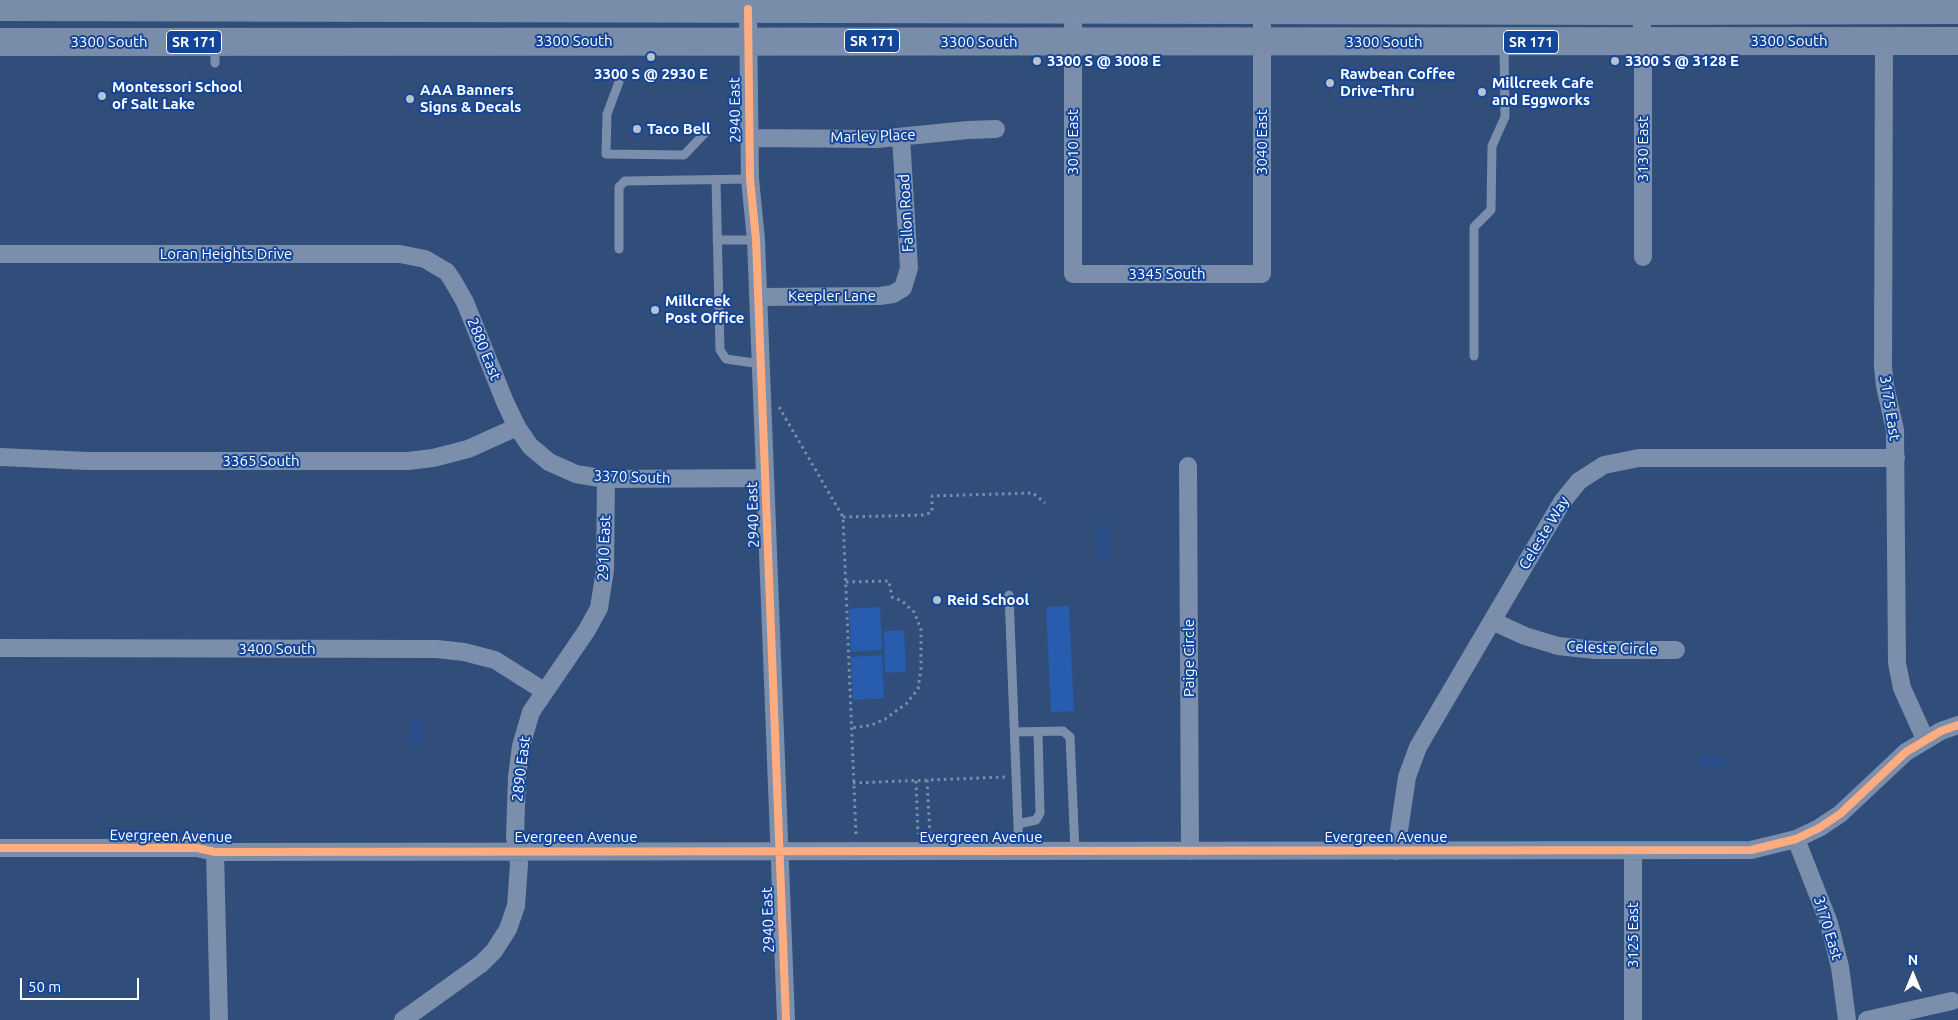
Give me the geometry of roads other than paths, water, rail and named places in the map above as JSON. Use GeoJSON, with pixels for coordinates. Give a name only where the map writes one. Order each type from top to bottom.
{"type":"FeatureCollection","features":[{"type":"Feature","properties":{"kind":"main road","name":"3300 South"},"geometry":{"type":"LineString","coordinates":[[0,7],[182,4],[748,4],[1073,10],[1206,5],[1355,4],[1709,6],[1884,25],[1958,41]]}},
{"type":"Feature","properties":{"kind":"main road","name":"3300 South"},"geometry":{"type":"LineString","coordinates":[[0,42],[215,52],[562,41],[1643,41],[1884,25],[1958,10]]}},
{"type":"Feature","properties":{"kind":"street"},"geometry":{"type":"LineString","coordinates":[[562,4],[562,41]]}},
{"type":"Feature","properties":{"kind":"street","name":"2940 East"},"geometry":{"type":"LineString","coordinates":[[748,4],[750,179],[756,240],[786,1020]]}},
{"type":"Feature","properties":{"kind":"street","name":"3040 East"},"geometry":{"type":"LineString","coordinates":[[1262,274],[1262,41],[1270,6]]}},
{"type":"Feature","properties":{"kind":"street","name":"3130 East"},"geometry":{"type":"LineString","coordinates":[[1640,6],[1643,41],[1643,257]]}},
{"type":"Feature","properties":{"kind":"street","name":"3010 East"},"geometry":{"type":"LineString","coordinates":[[1073,10],[1073,274]]}},
{"type":"Feature","properties":{"kind":"street","name":"3175 East"},"geometry":{"type":"LineString","coordinates":[[1884,25],[1884,366],[1885,386],[1895,430],[1897,663],[1906,700],[1925,739]]}},
{"type":"Feature","properties":{"kind":"street","name":"Marley Place"},"geometry":{"type":"LineString","coordinates":[[750,138],[902,137],[996,129]]}},
{"type":"Feature","properties":{"kind":"street","name":"Fallon Road"},"geometry":{"type":"LineString","coordinates":[[902,137],[909,268],[904,288]]}},
{"type":"Feature","properties":{"kind":"street","name":"Loran Heights Drive"},"geometry":{"type":"LineString","coordinates":[[0,254],[400,254],[425,259],[447,272]]}},
{"type":"Feature","properties":{"kind":"street","name":"2880 East"},"geometry":{"type":"LineString","coordinates":[[447,272],[465,302],[517,428]]}},
{"type":"Feature","properties":{"kind":"street","name":"3345 South"},"geometry":{"type":"LineString","coordinates":[[1073,274],[1262,274]]}},
{"type":"Feature","properties":{"kind":"street","name":"Keepler Lane"},"geometry":{"type":"LineString","coordinates":[[758,297],[880,296],[893,294],[904,288]]}},
{"type":"Feature","properties":{"kind":"street","name":"3365 South"},"geometry":{"type":"LineString","coordinates":[[0,457],[88,461],[408,461],[433,458],[468,449],[517,428]]}},
{"type":"Feature","properties":{"kind":"street","name":"3370 South"},"geometry":{"type":"LineString","coordinates":[[517,428],[530,446],[549,462],[576,474],[606,479],[765,478]]}},
{"type":"Feature","properties":{"kind":"street","name":"Celeste Way"},"geometry":{"type":"LineString","coordinates":[[1396,851],[1404,793],[1411,761],[1492,620],[1571,489],[1587,475],[1604,465],[1639,458],[1896,458]]}},
{"type":"Feature","properties":{"kind":"street","name":"Paige Circle"},"geometry":{"type":"LineString","coordinates":[[1188,466],[1190,851]]}},
{"type":"Feature","properties":{"kind":"street","name":"2910 East"},"geometry":{"type":"LineString","coordinates":[[544,691],[587,630],[598,608],[605,570],[606,479]]}},
{"type":"Feature","properties":{"kind":"street","name":"Celeste Circle"},"geometry":{"type":"LineString","coordinates":[[1492,620],[1525,636],[1558,646],[1595,650],[1676,650]]}},
{"type":"Feature","properties":{"kind":"street","name":"3400 South"},"geometry":{"type":"LineString","coordinates":[[0,648],[438,649],[464,652],[494,660],[544,691]]}},
{"type":"Feature","properties":{"kind":"street","name":"2890 East"},"geometry":{"type":"LineString","coordinates":[[402,1020],[481,964],[494,951],[508,929],[516,906],[520,864],[516,836],[517,776],[521,746],[531,712],[544,691]]}},
{"type":"Feature","properties":{"kind":"street","name":"Evergreen Avenue"},"geometry":{"type":"LineString","coordinates":[[0,848],[197,848],[215,852],[1751,850],[1796,839],[1819,828],[1840,814],[1897,759],[1925,739],[1958,725]]}},
{"type":"Feature","properties":{"kind":"street","name":"3170 East"},"geometry":{"type":"LineString","coordinates":[[1796,839],[1829,924],[1840,967],[1847,1020]]}},
{"type":"Feature","properties":{"kind":"street","name":"3125 East"},"geometry":{"type":"LineString","coordinates":[[1632,850],[1633,1020]]}},
{"type":"Feature","properties":{"kind":"street"},"geometry":{"type":"LineString","coordinates":[[215,852],[220,1020]]}},
{"type":"Feature","properties":{"kind":"street"},"geometry":{"type":"LineString","coordinates":[[1867,1020],[1952,1000]]}},
{"type":"Feature","properties":{"kind":"lane"},"geometry":{"type":"LineString","coordinates":[[1474,356],[1474,227],[1491,210],[1492,146],[1504,117],[1504,42]]}},
{"type":"Feature","properties":{"kind":"lane"},"geometry":{"type":"LineString","coordinates":[[619,82],[607,114],[606,154],[684,155],[706,132]]}},
{"type":"Feature","properties":{"kind":"lane"},"geometry":{"type":"LineString","coordinates":[[619,249],[619,187],[625,181],[750,179]]}},
{"type":"Feature","properties":{"kind":"lane"},"geometry":{"type":"LineString","coordinates":[[716,180],[720,350],[726,359],[760,364]]}},
{"type":"Feature","properties":{"kind":"lane"},"geometry":{"type":"LineString","coordinates":[[717,240],[756,240]]}},
{"type":"Feature","properties":{"kind":"lane"},"geometry":{"type":"LineString","coordinates":[[1009,595],[1019,851]]}},
{"type":"Feature","properties":{"kind":"lane"},"geometry":{"type":"LineString","coordinates":[[1015,732],[1063,731],[1070,737],[1075,851]]}},
{"type":"Feature","properties":{"kind":"lane"},"geometry":{"type":"LineString","coordinates":[[1018,824],[1036,820],[1040,813],[1038,732]]}},
{"type":"Feature","properties":{"kind":"place","name":"3300 S @ 2930 E"},"geometry":{"type":"Point","coordinates":[651,57]}},
{"type":"Feature","properties":{"kind":"place","name":"3300 S @ 3008 E"},"geometry":{"type":"Point","coordinates":[1037,61]}},
{"type":"Feature","properties":{"kind":"place","name":"3300 S @ 3128 E"},"geometry":{"type":"Point","coordinates":[1615,61]}},
{"type":"Feature","properties":{"kind":"place","name":"Rawbean Coffee Drive-Thru"},"geometry":{"type":"Point","coordinates":[1330,83]}},
{"type":"Feature","properties":{"kind":"place","name":"Millcreek Cafe and Eggworks"},"geometry":{"type":"Point","coordinates":[1482,92]}},
{"type":"Feature","properties":{"kind":"place","name":"Montessori School of Salt Lake"},"geometry":{"type":"Point","coordinates":[102,96]}},
{"type":"Feature","properties":{"kind":"place","name":"AAA Banners Signs & Decals"},"geometry":{"type":"Point","coordinates":[410,99]}},
{"type":"Feature","properties":{"kind":"place","name":"Taco Bell"},"geometry":{"type":"Point","coordinates":[637,129]}},
{"type":"Feature","properties":{"kind":"place","name":"Millcreek Post Office"},"geometry":{"type":"Point","coordinates":[655,310]}},
{"type":"Feature","properties":{"kind":"place","name":"Reid School"},"geometry":{"type":"Point","coordinates":[937,600]}}]}
